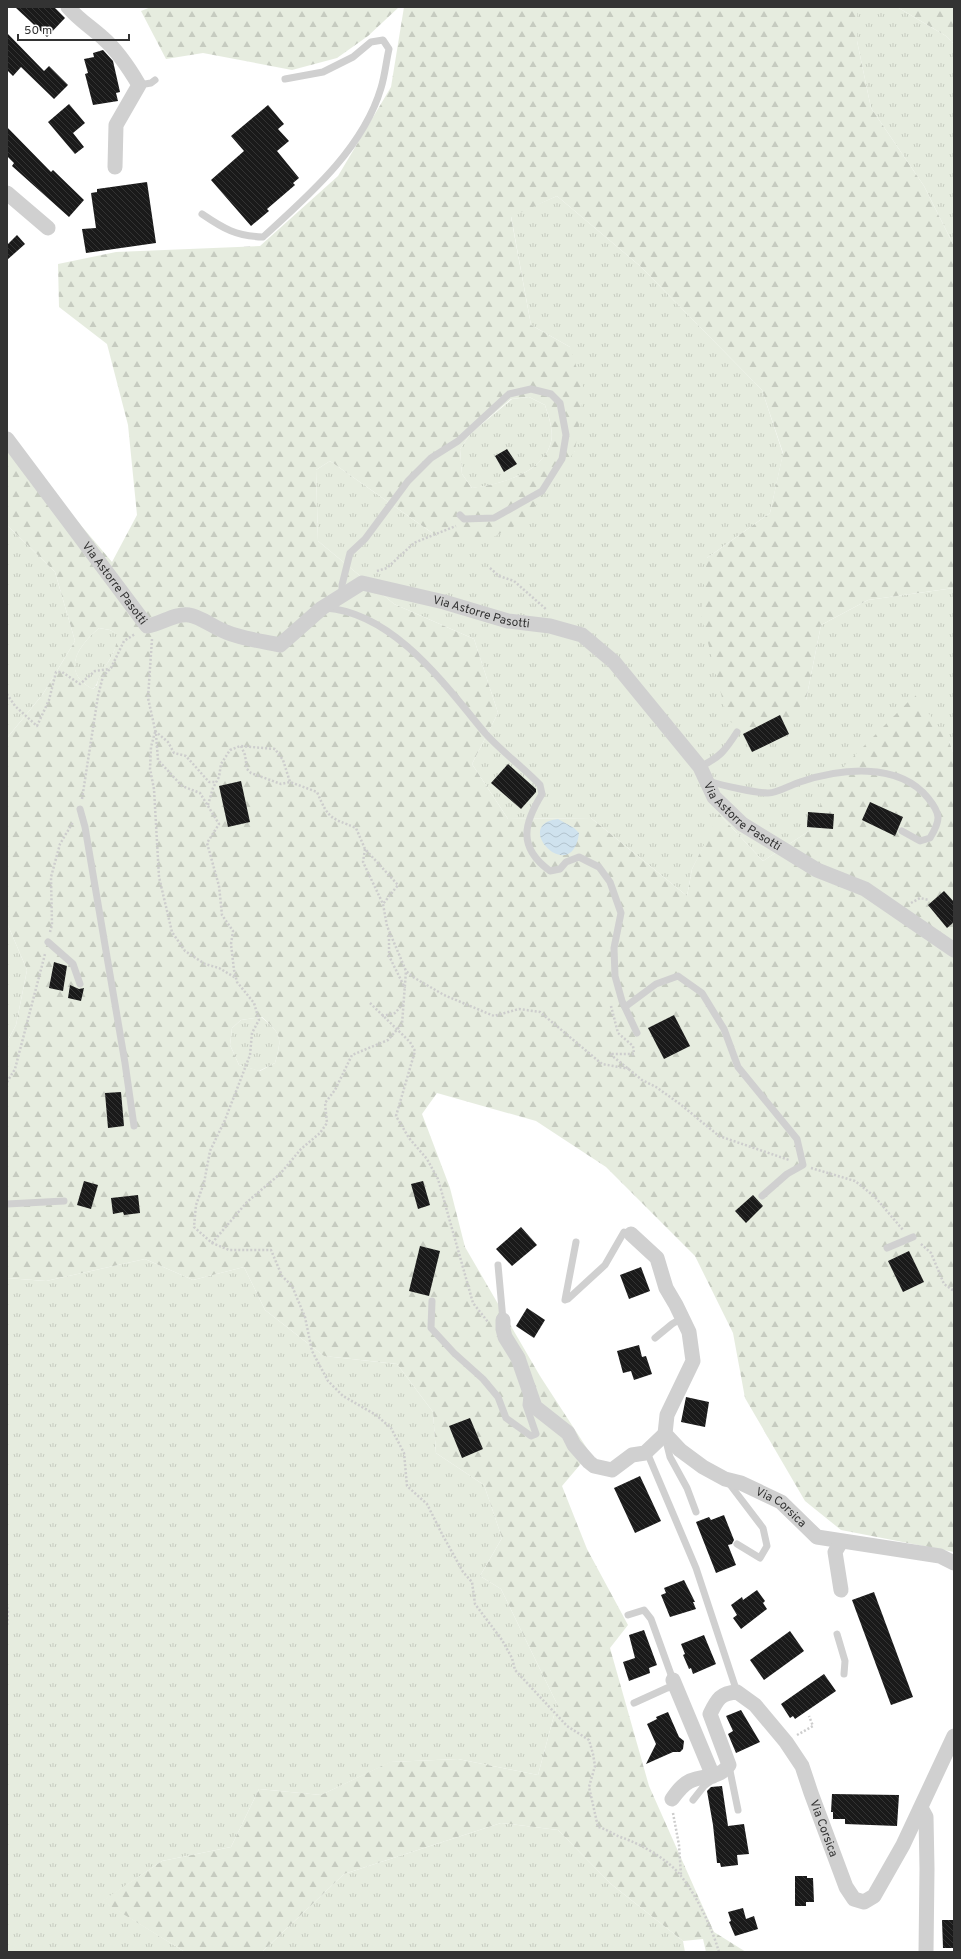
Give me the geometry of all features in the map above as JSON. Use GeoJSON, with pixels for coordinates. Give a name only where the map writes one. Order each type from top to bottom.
{"type":"FeatureCollection","features":[{"type":"Feature","properties":{"kind":"street"},"geometry":{"type":"LineString","coordinates":[[68,7],[80,21],[103,37],[113,47],[139,85],[116,125],[114,167]]}},
{"type":"Feature","properties":{"kind":"street"},"geometry":{"type":"LineString","coordinates":[[7,193],[48,228]]}},
{"type":"Feature","properties":{"kind":"street","name":"Via Astorre Pasotti"},"geometry":{"type":"LineString","coordinates":[[7,439],[147,626],[162,623],[174,617],[190,615],[224,632],[244,639],[280,645],[322,608],[362,583],[444,602],[508,621],[550,626],[582,635],[614,662],[700,767],[714,797],[742,824],[817,870],[865,889],[954,950]]}},
{"type":"Feature","properties":{"kind":"street"},"geometry":{"type":"LineString","coordinates":[[497,1324],[503,1329],[518,1358],[535,1407],[568,1433],[574,1445],[594,1466],[612,1470],[632,1455],[645,1453],[665,1434],[667,1415],[693,1361],[689,1332],[666,1288],[658,1258],[631,1234]]}},
{"type":"Feature","properties":{"kind":"street","name":"Via Corsica"},"geometry":{"type":"LineString","coordinates":[[665,1434],[686,1454],[703,1467],[725,1479],[741,1483],[781,1502],[817,1537],[841,1542],[940,1556],[954,1563]]}},
{"type":"Feature","properties":{"kind":"street"},"geometry":{"type":"LineString","coordinates":[[841,1542],[835,1552],[841,1590]]}},
{"type":"Feature","properties":{"kind":"street"},"geometry":{"type":"LineString","coordinates":[[674,1683],[721,1772]]}},
{"type":"Feature","properties":{"kind":"street"},"geometry":{"type":"LineString","coordinates":[[721,1772],[710,1714],[717,1701],[727,1693],[737,1692]]}},
{"type":"Feature","properties":{"kind":"street","name":"Via Corsica"},"geometry":{"type":"LineString","coordinates":[[737,1692],[755,1705],[786,1742],[802,1766],[846,1887],[854,1899],[864,1902],[874,1896],[903,1845],[954,1736]]}},
{"type":"Feature","properties":{"kind":"street"},"geometry":{"type":"LineString","coordinates":[[672,1799],[681,1787],[690,1781],[721,1772]]}},
{"type":"Feature","properties":{"kind":"street"},"geometry":{"type":"LineString","coordinates":[[921,1808],[926,1817],[926,1952]]}},
{"type":"Feature","properties":{"kind":"lane"},"geometry":{"type":"LineString","coordinates":[[202,214],[218,225],[242,236],[263,237],[311,193],[339,163],[369,117],[381,88],[389,49],[383,40],[371,42],[353,57],[323,72],[285,79]]}},
{"type":"Feature","properties":{"kind":"lane"},"geometry":{"type":"LineString","coordinates":[[139,85],[151,83],[155,80]]}},
{"type":"Feature","properties":{"kind":"lane"},"geometry":{"type":"LineString","coordinates":[[342,596],[342,585],[350,553],[365,539],[408,481],[431,458],[458,442],[509,394],[531,389],[551,394],[560,403],[566,435],[562,459],[542,491],[494,518],[464,519],[460,515]]}},
{"type":"Feature","properties":{"kind":"lane"},"geometry":{"type":"LineString","coordinates":[[322,608],[341,609],[371,621],[408,647],[443,682],[486,733],[540,785],[542,794],[528,820],[525,834],[532,852],[542,866],[550,871],[560,869],[566,862],[579,857],[599,867],[610,882],[621,913],[614,954],[616,976],[625,1008],[637,1033]]}},
{"type":"Feature","properties":{"kind":"lane"},"geometry":{"type":"LineString","coordinates":[[700,767],[726,751],[737,732]]}},
{"type":"Feature","properties":{"kind":"lane"},"geometry":{"type":"LineString","coordinates":[[706,780],[718,784],[769,793],[834,773],[873,771],[901,778],[922,791],[932,802],[936,808],[938,824],[930,838],[920,841],[902,831]]}},
{"type":"Feature","properties":{"kind":"lane"},"geometry":{"type":"LineString","coordinates":[[80,809],[85,827],[100,926],[125,1064],[134,1126]]}},
{"type":"Feature","properties":{"kind":"lane"},"geometry":{"type":"LineString","coordinates":[[48,942],[67,957],[73,964],[80,984]]}},
{"type":"Feature","properties":{"kind":"lane"},"geometry":{"type":"LineString","coordinates":[[625,1008],[656,984],[678,976],[702,993],[724,1029],[738,1067],[798,1139],[803,1165],[787,1174],[762,1196]]}},
{"type":"Feature","properties":{"kind":"lane"},"geometry":{"type":"LineString","coordinates":[[7,1204],[64,1201]]}},
{"type":"Feature","properties":{"kind":"lane"},"geometry":{"type":"LineString","coordinates":[[576,1242],[565,1300],[568,1299],[605,1265],[624,1232],[631,1234]]}},
{"type":"Feature","properties":{"kind":"lane"},"geometry":{"type":"LineString","coordinates":[[887,1248],[913,1237]]}},
{"type":"Feature","properties":{"kind":"lane"},"geometry":{"type":"LineString","coordinates":[[497,1324],[498,1265]]}},
{"type":"Feature","properties":{"kind":"lane"},"geometry":{"type":"LineString","coordinates":[[432,1301],[431,1328],[454,1353],[483,1379],[498,1397],[506,1418],[531,1436],[536,1434],[526,1405],[528,1389]]}},
{"type":"Feature","properties":{"kind":"lane"},"geometry":{"type":"LineString","coordinates":[[655,1338],[682,1318]]}},
{"type":"Feature","properties":{"kind":"lane"},"geometry":{"type":"LineString","coordinates":[[665,1434],[670,1458],[687,1488],[696,1512]]}},
{"type":"Feature","properties":{"kind":"lane"},"geometry":{"type":"LineString","coordinates":[[649,1457],[696,1568],[737,1692]]}},
{"type":"Feature","properties":{"kind":"lane"},"geometry":{"type":"LineString","coordinates":[[725,1479],[763,1528],[767,1546],[760,1558],[737,1544]]}},
{"type":"Feature","properties":{"kind":"lane"},"geometry":{"type":"LineString","coordinates":[[628,1614],[644,1610],[651,1619],[674,1683],[634,1703]]}},
{"type":"Feature","properties":{"kind":"lane"},"geometry":{"type":"LineString","coordinates":[[837,1634],[845,1661],[844,1674]]}},
{"type":"Feature","properties":{"kind":"lane"},"geometry":{"type":"LineString","coordinates":[[693,1800],[704,1786],[721,1772],[738,1810]]}},
{"type":"Feature","properties":{"kind":"path"},"geometry":{"type":"LineString","coordinates":[[371,572],[386,568],[414,543],[454,527]]}},
{"type":"Feature","properties":{"kind":"path"},"geometry":{"type":"LineString","coordinates":[[490,568],[499,576],[514,581],[548,611]]}},
{"type":"Feature","properties":{"kind":"path"},"geometry":{"type":"LineString","coordinates":[[7,1082],[15,1069],[52,925],[50,878],[60,844],[80,809],[98,696],[103,676],[110,669],[124,641],[147,626],[153,642],[148,698],[155,731],[158,760],[182,786],[200,793],[219,824],[207,843],[219,886],[222,914],[233,931],[231,944],[237,982],[254,1003],[259,1020],[252,1033],[250,1056],[225,1120],[210,1150],[204,1183],[196,1205],[194,1227],[212,1243],[229,1250],[271,1250],[282,1276],[292,1286],[305,1317],[312,1352],[328,1381],[343,1396],[376,1416],[391,1428],[404,1453],[407,1486],[427,1504],[463,1572],[472,1582],[475,1604],[502,1640],[512,1658],[515,1670],[567,1726],[589,1740],[594,1754],[595,1766],[588,1787],[598,1827],[607,1829],[622,1838],[630,1839],[672,1866],[681,1876],[699,1906],[714,1936],[719,1952]]}},
{"type":"Feature","properties":{"kind":"path"},"geometry":{"type":"LineString","coordinates":[[7,694],[15,706],[38,726],[49,700],[56,672],[62,672],[80,684],[95,671],[110,669]]}},
{"type":"Feature","properties":{"kind":"path"},"geometry":{"type":"LineString","coordinates":[[155,731],[168,742],[174,754],[186,756],[209,782],[216,782]]}},
{"type":"Feature","properties":{"kind":"path"},"geometry":{"type":"LineString","coordinates":[[155,731],[151,742],[150,769],[154,789],[159,876],[172,932],[184,951],[205,964],[219,968],[236,978]]}},
{"type":"Feature","properties":{"kind":"path"},"geometry":{"type":"LineString","coordinates":[[208,805],[221,764],[230,750],[240,746],[275,749],[283,760],[290,782]]}},
{"type":"Feature","properties":{"kind":"path"},"geometry":{"type":"LineString","coordinates":[[240,746],[245,755],[247,769],[252,773],[281,784],[290,782],[317,792],[325,811],[329,816],[356,828],[365,849],[398,885],[383,904]]}},
{"type":"Feature","properties":{"kind":"path"},"geometry":{"type":"LineString","coordinates":[[212,1243],[247,1202],[280,1174],[301,1149],[320,1133],[327,1123],[325,1103],[335,1090],[352,1055],[388,1040],[402,1024],[406,971],[390,933],[383,904],[362,862],[365,849]]}},
{"type":"Feature","properties":{"kind":"path"},"geometry":{"type":"LineString","coordinates":[[390,933],[389,956],[405,988]]}},
{"type":"Feature","properties":{"kind":"path"},"geometry":{"type":"LineString","coordinates":[[406,971],[413,977],[444,995],[494,1016],[519,1009],[540,1012],[602,1064],[630,1070]]}},
{"type":"Feature","properties":{"kind":"path"},"geometry":{"type":"LineString","coordinates":[[611,1002],[612,1016],[618,1033],[633,1046],[634,1054],[610,1054],[642,1080],[656,1087],[680,1104],[720,1136],[803,1165],[855,1181],[875,1197],[900,1229],[913,1237],[931,1253],[944,1284],[954,1291]]}},
{"type":"Feature","properties":{"kind":"path"},"geometry":{"type":"LineString","coordinates":[[370,1003],[410,1042],[415,1051],[396,1116],[409,1138],[427,1159],[438,1179],[473,1303],[489,1323],[497,1324]]}},
{"type":"Feature","properties":{"kind":"path"},"geometry":{"type":"LineString","coordinates":[[382,1016],[395,1013],[404,1003]]}},
{"type":"Feature","properties":{"kind":"path"},"geometry":{"type":"LineString","coordinates":[[7,1607],[7,1627]]}},
{"type":"Feature","properties":{"kind":"path"},"geometry":{"type":"LineString","coordinates":[[808,1716],[814,1726]]}},
{"type":"Feature","properties":{"kind":"path"},"geometry":{"type":"LineString","coordinates":[[672,1799],[679,1845],[681,1876]]}},
{"type":"Feature","properties":{"kind":"green space"},"geometry":{"type":"Polygon","coordinates":[[[151,7],[399,7],[368,36],[337,58],[292,70],[203,53],[166,59],[141,11],[151,7]]]}},
{"type":"Feature","properties":{"kind":"green space"},"geometry":{"type":"Polygon","coordinates":[[[404,7],[857,7],[857,41],[871,108],[924,186],[954,246],[954,588],[868,600],[821,625],[806,700],[770,738],[728,721],[701,615],[707,558],[770,513],[783,453],[762,390],[640,266],[557,196],[511,217],[531,325],[570,347],[584,390],[575,451],[524,521],[486,541],[438,537],[330,461],[316,470],[318,541],[394,604],[474,639],[498,713],[472,764],[508,819],[591,818],[687,896],[692,869],[719,814],[763,861],[809,831],[832,778],[915,695],[949,741],[954,755],[954,1552],[841,1530],[805,1501],[745,1398],[733,1333],[695,1256],[606,1167],[536,1121],[437,1093],[422,1114],[450,1188],[465,1247],[540,1376],[590,1453],[562,1486],[587,1549],[628,1625],[610,1648],[649,1786],[714,1932],[746,1952],[706,1952],[703,1939],[683,1941],[611,1884],[558,1830],[501,1823],[344,1874],[262,1952],[185,1952],[102,1901],[162,1861],[231,1847],[259,1789],[321,1795],[390,1762],[458,1759],[538,1775],[557,1704],[501,1589],[480,1576],[502,1538],[484,1485],[436,1453],[433,1412],[397,1364],[324,1356],[265,1310],[244,1267],[193,1280],[145,1259],[46,1281],[7,1278],[7,1042],[16,1025],[27,970],[7,923],[7,738],[43,694],[75,641],[55,572],[7,525],[7,433],[23,457],[112,562],[137,515],[128,425],[107,344],[59,307],[58,264],[116,252],[260,246],[338,176],[391,87],[404,7]],[[529,397],[511,399],[471,433],[460,449],[462,474],[472,488],[495,484],[519,476],[530,470],[546,453],[552,437],[548,413],[545,405],[529,397]],[[99,628],[91,635],[79,651],[75,667],[77,675],[83,682],[93,689],[97,685],[101,673],[111,657],[116,643],[117,634],[110,630],[99,628]],[[262,1017],[241,1020],[232,1028],[230,1045],[239,1065],[260,1071],[275,1063],[279,1047],[279,1037],[277,1033],[262,1017]]]}},
{"type":"Feature","properties":{"kind":"green space"},"geometry":{"type":"Polygon","coordinates":[[[857,7],[897,7],[946,36],[954,44],[954,246],[924,186],[871,108],[857,41],[857,7]]]}},
{"type":"Feature","properties":{"kind":"green space"},"geometry":{"type":"Polygon","coordinates":[[[897,7],[954,7],[954,44],[946,36],[897,7]]]}},
{"type":"Feature","properties":{"kind":"green space"},"geometry":{"type":"Polygon","coordinates":[[[557,196],[640,266],[762,390],[783,454],[770,513],[707,558],[806,700],[821,625],[868,600],[954,588],[954,755],[949,741],[833,778],[809,831],[763,861],[720,815],[692,869],[687,896],[591,818],[508,819],[472,764],[498,713],[474,639],[394,604],[318,541],[316,470],[330,461],[438,537],[575,451],[570,347],[531,325],[511,216],[557,196]]]}},
{"type":"Feature","properties":{"kind":"green space"},"geometry":{"type":"Polygon","coordinates":[[[529,397],[545,405],[548,413],[552,437],[546,453],[530,470],[519,476],[495,484],[472,488],[462,474],[460,449],[471,433],[512,399],[529,397]]]}},
{"type":"Feature","properties":{"kind":"green space"},"geometry":{"type":"Polygon","coordinates":[[[7,525],[55,572],[75,641],[43,694],[7,738],[7,525]]]}},
{"type":"Feature","properties":{"kind":"green space"},"geometry":{"type":"Polygon","coordinates":[[[99,628],[110,630],[118,634],[114,652],[93,689],[83,682],[77,675],[75,667],[79,651],[91,635],[99,628]]]}},
{"type":"Feature","properties":{"kind":"green space"},"geometry":{"type":"Polygon","coordinates":[[[7,923],[27,970],[16,1025],[7,1042],[7,923]]]}},
{"type":"Feature","properties":{"kind":"green space"},"geometry":{"type":"Polygon","coordinates":[[[261,1017],[277,1032],[279,1047],[275,1063],[259,1071],[239,1065],[230,1045],[232,1028],[241,1020],[261,1017]]]}},
{"type":"Feature","properties":{"kind":"green space"},"geometry":{"type":"Polygon","coordinates":[[[145,1259],[193,1280],[244,1267],[265,1310],[324,1356],[397,1364],[433,1412],[436,1453],[484,1485],[502,1538],[480,1576],[501,1589],[557,1704],[538,1775],[458,1759],[391,1762],[321,1795],[259,1789],[231,1847],[162,1861],[103,1901],[185,1952],[7,1952],[7,1278],[46,1281],[145,1259]]]}},
{"type":"Feature","properties":{"kind":"green space"},"geometry":{"type":"Polygon","coordinates":[[[501,1823],[558,1830],[611,1884],[683,1941],[685,1952],[262,1952],[344,1874],[501,1823]]]}},
{"type":"Feature","properties":{"kind":"water"},"geometry":{"type":"Polygon","coordinates":[[[558,819],[574,828],[579,833],[574,848],[566,855],[557,854],[548,848],[542,840],[540,831],[545,823],[558,819]]]}},
{"type":"Feature","properties":{"kind":"building"},"geometry":{"type":"Polygon","coordinates":[[[15,7],[54,7],[65,18],[47,37],[15,7]]]}},
{"type":"Feature","properties":{"kind":"building"},"geometry":{"type":"Polygon","coordinates":[[[7,33],[44,71],[49,66],[68,85],[54,99],[21,67],[13,76],[7,70],[7,33]]]}},
{"type":"Feature","properties":{"kind":"building"},"geometry":{"type":"Polygon","coordinates":[[[103,50],[113,61],[120,92],[116,93],[118,101],[93,105],[85,74],[88,73],[84,59],[94,57],[93,53],[103,50]]]}},
{"type":"Feature","properties":{"kind":"building"},"geometry":{"type":"Polygon","coordinates":[[[69,104],[85,123],[73,133],[84,147],[75,154],[48,122],[69,104]]]}},
{"type":"Feature","properties":{"kind":"building"},"geometry":{"type":"Polygon","coordinates":[[[268,105],[284,124],[278,129],[289,141],[277,151],[299,178],[293,183],[295,185],[267,209],[269,211],[251,226],[211,180],[244,151],[231,136],[268,105]]]}},
{"type":"Feature","properties":{"kind":"building"},"geometry":{"type":"Polygon","coordinates":[[[7,127],[51,172],[53,170],[84,200],[69,217],[12,166],[14,163],[7,156],[7,127]]]}},
{"type":"Feature","properties":{"kind":"building"},"geometry":{"type":"Polygon","coordinates":[[[147,182],[156,243],[86,253],[82,229],[96,228],[91,193],[97,192],[97,189],[147,182]]]}},
{"type":"Feature","properties":{"kind":"building"},"geometry":{"type":"Polygon","coordinates":[[[17,235],[25,244],[7,260],[7,245],[17,235]]]}},
{"type":"Feature","properties":{"kind":"building"},"geometry":{"type":"Polygon","coordinates":[[[507,449],[517,464],[504,472],[495,456],[507,449]]]}},
{"type":"Feature","properties":{"kind":"building"},"geometry":{"type":"Polygon","coordinates":[[[780,715],[789,734],[752,752],[743,734],[780,715]]]}},
{"type":"Feature","properties":{"kind":"building"},"geometry":{"type":"Polygon","coordinates":[[[508,764],[536,789],[536,792],[521,809],[491,783],[508,764]]]}},
{"type":"Feature","properties":{"kind":"building"},"geometry":{"type":"Polygon","coordinates":[[[241,781],[250,822],[228,827],[219,786],[241,781]]]}},
{"type":"Feature","properties":{"kind":"building"},"geometry":{"type":"Polygon","coordinates":[[[870,802],[903,817],[895,836],[862,820],[870,802]]]}},
{"type":"Feature","properties":{"kind":"building"},"geometry":{"type":"Polygon","coordinates":[[[808,812],[834,814],[833,829],[807,827],[808,812]]]}},
{"type":"Feature","properties":{"kind":"building"},"geometry":{"type":"Polygon","coordinates":[[[944,891],[954,902],[954,922],[947,928],[928,905],[944,891]]]}},
{"type":"Feature","properties":{"kind":"building"},"geometry":{"type":"Polygon","coordinates":[[[54,962],[67,966],[63,991],[49,988],[54,962]]]}},
{"type":"Feature","properties":{"kind":"building"},"geometry":{"type":"Polygon","coordinates":[[[70,985],[79,989],[84,988],[81,1001],[68,998],[70,985]]]}},
{"type":"Feature","properties":{"kind":"building"},"geometry":{"type":"Polygon","coordinates":[[[674,1015],[690,1046],[664,1059],[648,1028],[674,1015]]]}},
{"type":"Feature","properties":{"kind":"building"},"geometry":{"type":"Polygon","coordinates":[[[121,1092],[124,1126],[108,1128],[105,1093],[121,1092]]]}},
{"type":"Feature","properties":{"kind":"building"},"geometry":{"type":"Polygon","coordinates":[[[84,1181],[98,1185],[91,1209],[77,1205],[84,1181]]]}},
{"type":"Feature","properties":{"kind":"building"},"geometry":{"type":"Polygon","coordinates":[[[423,1181],[430,1205],[418,1209],[411,1184],[423,1181]]]}},
{"type":"Feature","properties":{"kind":"building"},"geometry":{"type":"Polygon","coordinates":[[[138,1195],[140,1213],[124,1215],[123,1212],[113,1214],[111,1198],[138,1195]]]}},
{"type":"Feature","properties":{"kind":"building"},"geometry":{"type":"Polygon","coordinates":[[[753,1195],[763,1206],[746,1223],[735,1211],[753,1195]]]}},
{"type":"Feature","properties":{"kind":"building"},"geometry":{"type":"Polygon","coordinates":[[[521,1227],[537,1245],[512,1266],[496,1249],[521,1227]]]}},
{"type":"Feature","properties":{"kind":"building"},"geometry":{"type":"Polygon","coordinates":[[[420,1246],[440,1251],[429,1296],[409,1291],[420,1246]]]}},
{"type":"Feature","properties":{"kind":"building"},"geometry":{"type":"Polygon","coordinates":[[[909,1251],[924,1282],[903,1292],[888,1261],[909,1251]]]}},
{"type":"Feature","properties":{"kind":"building"},"geometry":{"type":"Polygon","coordinates":[[[641,1267],[650,1291],[629,1299],[620,1275],[641,1267]]]}},
{"type":"Feature","properties":{"kind":"building"},"geometry":{"type":"Polygon","coordinates":[[[527,1308],[545,1320],[534,1338],[516,1326],[527,1308]]]}},
{"type":"Feature","properties":{"kind":"building"},"geometry":{"type":"Polygon","coordinates":[[[639,1345],[642,1357],[646,1356],[652,1374],[634,1380],[631,1371],[623,1373],[617,1351],[639,1345]]]}},
{"type":"Feature","properties":{"kind":"building"},"geometry":{"type":"Polygon","coordinates":[[[686,1397],[709,1402],[705,1427],[681,1422],[686,1397]]]}},
{"type":"Feature","properties":{"kind":"building"},"geometry":{"type":"Polygon","coordinates":[[[470,1418],[483,1449],[462,1458],[449,1426],[470,1418]]]}},
{"type":"Feature","properties":{"kind":"building"},"geometry":{"type":"Polygon","coordinates":[[[640,1476],[661,1521],[635,1533],[614,1488],[640,1476]]]}},
{"type":"Feature","properties":{"kind":"building"},"geometry":{"type":"Polygon","coordinates":[[[724,1515],[734,1540],[732,1544],[728,1545],[736,1565],[716,1573],[696,1522],[709,1517],[711,1520],[724,1515]]]}},
{"type":"Feature","properties":{"kind":"building"},"geometry":{"type":"Polygon","coordinates":[[[684,1580],[695,1602],[693,1602],[696,1609],[670,1617],[661,1595],[666,1593],[664,1588],[684,1580]]]}},
{"type":"Feature","properties":{"kind":"building"},"geometry":{"type":"Polygon","coordinates":[[[757,1590],[765,1601],[763,1603],[767,1609],[741,1629],[733,1618],[737,1615],[731,1605],[742,1597],[743,1600],[757,1590]]]}},
{"type":"Feature","properties":{"kind":"building"},"geometry":{"type":"Polygon","coordinates":[[[874,1592],[913,1697],[891,1705],[852,1600],[874,1592]]]}},
{"type":"Feature","properties":{"kind":"building"},"geometry":{"type":"Polygon","coordinates":[[[644,1630],[657,1665],[649,1668],[650,1673],[629,1681],[623,1662],[635,1658],[629,1635],[644,1630]]]}},
{"type":"Feature","properties":{"kind":"building"},"geometry":{"type":"Polygon","coordinates":[[[790,1631],[804,1651],[764,1680],[750,1660],[790,1631]]]}},
{"type":"Feature","properties":{"kind":"building"},"geometry":{"type":"Polygon","coordinates":[[[704,1635],[716,1664],[693,1674],[691,1668],[689,1669],[683,1655],[685,1654],[681,1644],[704,1635]]]}},
{"type":"Feature","properties":{"kind":"building"},"geometry":{"type":"Polygon","coordinates":[[[824,1674],[836,1691],[795,1719],[793,1716],[790,1718],[781,1704],[824,1674]]]}},
{"type":"Feature","properties":{"kind":"building"},"geometry":{"type":"Polygon","coordinates":[[[741,1710],[760,1742],[736,1753],[728,1734],[733,1731],[726,1716],[741,1710]]]}},
{"type":"Feature","properties":{"kind":"building"},"geometry":{"type":"Polygon","coordinates":[[[668,1712],[679,1737],[684,1741],[683,1749],[680,1752],[673,1752],[646,1764],[656,1744],[647,1724],[657,1719],[656,1717],[668,1712]]]}},
{"type":"Feature","properties":{"kind":"building"},"geometry":{"type":"Polygon","coordinates":[[[722,1786],[728,1826],[744,1824],[749,1854],[737,1855],[738,1865],[721,1867],[720,1863],[717,1863],[713,1825],[707,1791],[711,1787],[722,1786]]]}},
{"type":"Feature","properties":{"kind":"building"},"geometry":{"type":"Polygon","coordinates":[[[832,1794],[899,1795],[897,1826],[845,1824],[845,1819],[833,1819],[833,1812],[831,1812],[832,1794]]]}},
{"type":"Feature","properties":{"kind":"building"},"geometry":{"type":"Polygon","coordinates":[[[795,1876],[807,1876],[807,1878],[813,1878],[814,1902],[806,1902],[806,1906],[795,1906],[795,1876]]]}},
{"type":"Feature","properties":{"kind":"building"},"geometry":{"type":"Polygon","coordinates":[[[743,1908],[746,1919],[754,1916],[758,1929],[735,1936],[729,1922],[731,1921],[728,1912],[743,1908]]]}},
{"type":"Feature","properties":{"kind":"building"},"geometry":{"type":"Polygon","coordinates":[[[942,1920],[954,1920],[954,1948],[943,1948],[942,1920]]]}}]}
